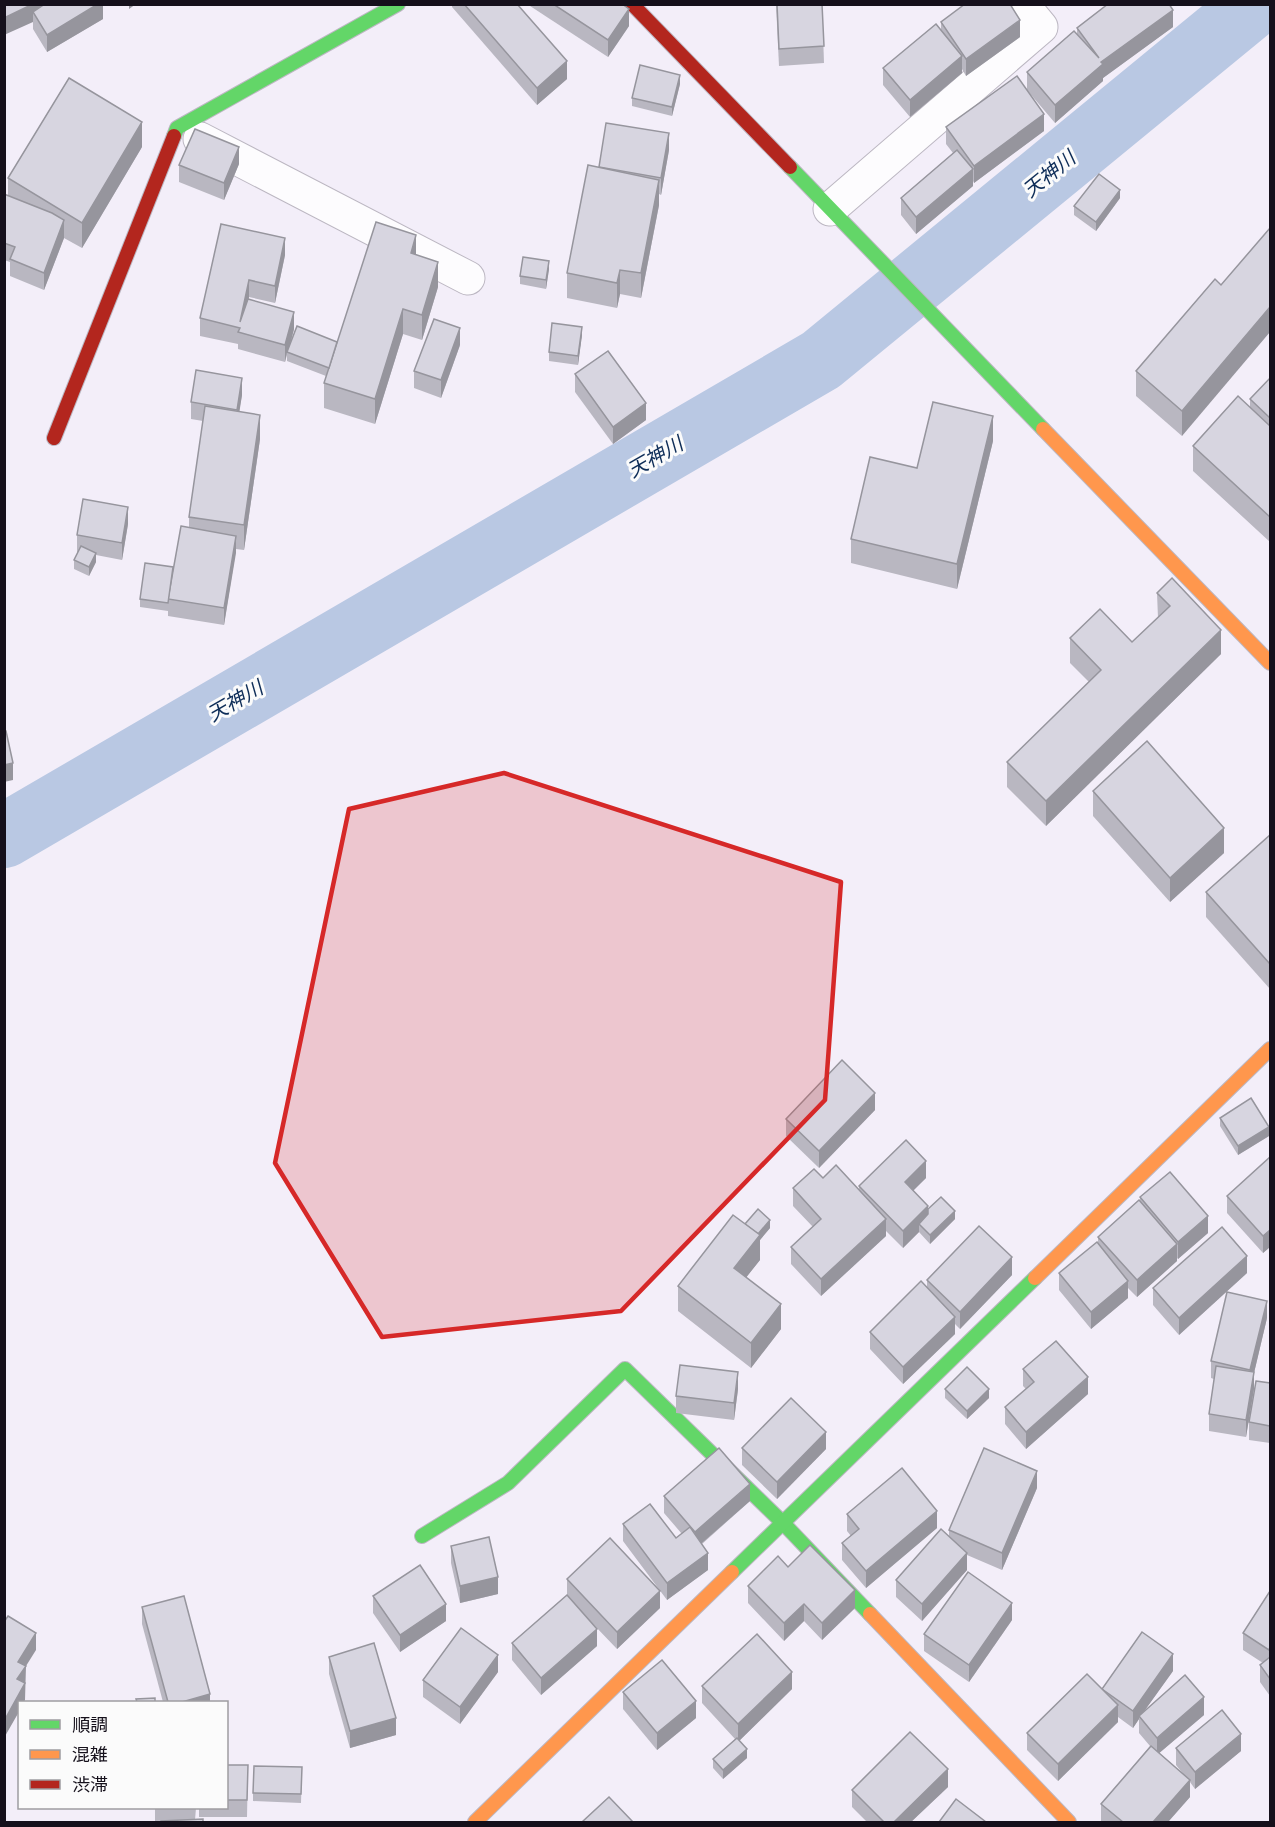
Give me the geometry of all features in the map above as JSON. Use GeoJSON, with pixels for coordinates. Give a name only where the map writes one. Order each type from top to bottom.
{"type":"FeatureCollection","features":[{"type":"Feature","properties":{"kind":"street"},"geometry":{"type":"LineString","coordinates":[[54,438],[177,128],[398,4]]}},
{"type":"Feature","properties":{"kind":"street"},"geometry":{"type":"LineString","coordinates":[[632,4],[1270,663]]}},
{"type":"Feature","properties":{"kind":"street"},"geometry":{"type":"LineString","coordinates":[[830,209],[1041,27],[1022,4]]}},
{"type":"Feature","properties":{"kind":"street"},"geometry":{"type":"LineString","coordinates":[[177,128],[468,278]]}},
{"type":"Feature","properties":{"kind":"street"},"geometry":{"type":"LineString","coordinates":[[475,1822],[1270,1049]]}},
{"type":"Feature","properties":{"kind":"street"},"geometry":{"type":"LineString","coordinates":[[422,1536],[508,1483],[625,1369],[783,1523],[1069,1822]]}},
{"type":"Feature","properties":{"kind":"highlighted area"},"geometry":{"type":"Polygon","coordinates":[[[504,773],[841,882],[825,1100],[621,1311],[382,1337],[275,1163],[349,809],[504,773]]]}},
{"type":"Feature","properties":{"kind":"building"},"geometry":{"type":"Polygon","coordinates":[[[4,4],[33,4],[4,18],[4,4]]]}},
{"type":"Feature","properties":{"kind":"building"},"geometry":{"type":"Polygon","coordinates":[[[45,4],[98,4],[47,35],[33,12],[45,4]]]}},
{"type":"Feature","properties":{"kind":"building"},"geometry":{"type":"Polygon","coordinates":[[[464,4],[517,4],[567,61],[537,88],[464,4]]]}},
{"type":"Feature","properties":{"kind":"building"},"geometry":{"type":"Polygon","coordinates":[[[553,4],[622,4],[629,9],[608,40],[553,4]]]}},
{"type":"Feature","properties":{"kind":"building"},"geometry":{"type":"Polygon","coordinates":[[[777,4],[822,4],[824,46],[779,49],[777,4]]]}},
{"type":"Feature","properties":{"kind":"building"},"geometry":{"type":"Polygon","coordinates":[[[965,4],[1010,4],[1020,20],[966,59],[941,22],[965,4]]]}},
{"type":"Feature","properties":{"kind":"building"},"geometry":{"type":"Polygon","coordinates":[[[1108,4],[1169,4],[1173,10],[1101,62],[1103,64],[1055,105],[1027,72],[1074,31],[1099,58],[1077,28],[1108,4]]]}},
{"type":"Feature","properties":{"kind":"building"},"geometry":{"type":"Polygon","coordinates":[[[936,24],[962,56],[910,100],[883,68],[936,24]]]}},
{"type":"Feature","properties":{"kind":"building"},"geometry":{"type":"Polygon","coordinates":[[[640,65],[680,75],[672,107],[632,98],[640,65]]]}},
{"type":"Feature","properties":{"kind":"building"},"geometry":{"type":"Polygon","coordinates":[[[1017,76],[1044,114],[974,166],[946,127],[1017,76]]]}},
{"type":"Feature","properties":{"kind":"building"},"geometry":{"type":"Polygon","coordinates":[[[69,78],[142,122],[82,223],[8,178],[69,78]]]}},
{"type":"Feature","properties":{"kind":"building"},"geometry":{"type":"Polygon","coordinates":[[[606,123],[669,133],[661,178],[599,167],[606,123]]]}},
{"type":"Feature","properties":{"kind":"building"},"geometry":{"type":"Polygon","coordinates":[[[195,129],[239,147],[224,183],[179,165],[195,129]]]}},
{"type":"Feature","properties":{"kind":"building"},"geometry":{"type":"Polygon","coordinates":[[[957,150],[973,169],[916,217],[901,198],[957,150]]]}},
{"type":"Feature","properties":{"kind":"building"},"geometry":{"type":"Polygon","coordinates":[[[588,165],[659,180],[641,273],[620,270],[617,283],[567,273],[588,165]]]}},
{"type":"Feature","properties":{"kind":"building"},"geometry":{"type":"Polygon","coordinates":[[[1099,174],[1120,190],[1096,222],[1074,206],[1099,174]]]}},
{"type":"Feature","properties":{"kind":"building"},"geometry":{"type":"Polygon","coordinates":[[[4,194],[64,220],[44,273],[10,259],[15,247],[4,243],[4,194]]]}},
{"type":"Feature","properties":{"kind":"building"},"geometry":{"type":"Polygon","coordinates":[[[376,222],[416,235],[411,253],[438,262],[422,315],[403,309],[375,399],[324,383],[376,222]]]}},
{"type":"Feature","properties":{"kind":"building"},"geometry":{"type":"Polygon","coordinates":[[[221,224],[285,238],[275,286],[249,280],[240,322],[248,299],[294,312],[285,345],[238,332],[240,328],[200,318],[221,224]]]}},
{"type":"Feature","properties":{"kind":"building"},"geometry":{"type":"Polygon","coordinates":[[[1270,228],[1270,307],[1182,411],[1136,371],[1215,279],[1221,285],[1270,228]]]}},
{"type":"Feature","properties":{"kind":"building"},"geometry":{"type":"Polygon","coordinates":[[[523,257],[549,261],[546,280],[520,276],[523,257]]]}},
{"type":"Feature","properties":{"kind":"building"},"geometry":{"type":"Polygon","coordinates":[[[434,319],[460,328],[441,380],[414,371],[434,319]]]}},
{"type":"Feature","properties":{"kind":"building"},"geometry":{"type":"Polygon","coordinates":[[[552,323],[582,327],[578,356],[549,352],[552,323]]]}},
{"type":"Feature","properties":{"kind":"building"},"geometry":{"type":"Polygon","coordinates":[[[297,326],[337,342],[329,368],[287,352],[297,326]]]}},
{"type":"Feature","properties":{"kind":"building"},"geometry":{"type":"Polygon","coordinates":[[[608,351],[646,403],[613,427],[575,374],[608,351]]]}},
{"type":"Feature","properties":{"kind":"building"},"geometry":{"type":"Polygon","coordinates":[[[196,370],[242,378],[237,410],[191,402],[196,370]]]}},
{"type":"Feature","properties":{"kind":"building"},"geometry":{"type":"Polygon","coordinates":[[[1270,378],[1270,418],[1250,399],[1270,378]]]}},
{"type":"Feature","properties":{"kind":"building"},"geometry":{"type":"Polygon","coordinates":[[[1238,396],[1270,426],[1270,517],[1193,446],[1238,396]]]}},
{"type":"Feature","properties":{"kind":"building"},"geometry":{"type":"Polygon","coordinates":[[[933,402],[993,416],[957,564],[851,539],[870,457],[917,468],[933,402]]]}},
{"type":"Feature","properties":{"kind":"building"},"geometry":{"type":"Polygon","coordinates":[[[205,406],[260,415],[244,525],[189,517],[205,406]]]}},
{"type":"Feature","properties":{"kind":"building"},"geometry":{"type":"Polygon","coordinates":[[[83,499],[128,507],[122,543],[77,535],[83,499]]]}},
{"type":"Feature","properties":{"kind":"building"},"geometry":{"type":"Polygon","coordinates":[[[181,526],[236,536],[224,608],[168,599],[181,526]]]}},
{"type":"Feature","properties":{"kind":"building"},"geometry":{"type":"Polygon","coordinates":[[[81,546],[96,553],[89,567],[74,560],[81,546]]]}},
{"type":"Feature","properties":{"kind":"building"},"geometry":{"type":"Polygon","coordinates":[[[145,563],[173,567],[168,603],[140,599],[145,563]]]}},
{"type":"Feature","properties":{"kind":"building"},"geometry":{"type":"Polygon","coordinates":[[[1172,578],[1221,630],[1046,801],[1007,762],[1101,670],[1070,638],[1100,609],[1132,642],[1170,606],[1157,593],[1172,578]]]}},
{"type":"Feature","properties":{"kind":"building"},"geometry":{"type":"Polygon","coordinates":[[[4,731],[6,731],[13,763],[4,765],[4,731]]]}},
{"type":"Feature","properties":{"kind":"building"},"geometry":{"type":"Polygon","coordinates":[[[1147,741],[1224,828],[1170,878],[1093,791],[1147,741]]]}},
{"type":"Feature","properties":{"kind":"building"},"geometry":{"type":"Polygon","coordinates":[[[1270,835],[1270,964],[1206,892],[1270,835]]]}},
{"type":"Feature","properties":{"kind":"building"},"geometry":{"type":"Polygon","coordinates":[[[842,1060],[875,1093],[819,1151],[786,1119],[842,1060]]]}},
{"type":"Feature","properties":{"kind":"building"},"geometry":{"type":"Polygon","coordinates":[[[1251,1098],[1269,1127],[1238,1146],[1220,1118],[1251,1098]]]}},
{"type":"Feature","properties":{"kind":"building"},"geometry":{"type":"Polygon","coordinates":[[[906,1140],[926,1161],[905,1182],[928,1206],[903,1231],[859,1186],[906,1140]]]}},
{"type":"Feature","properties":{"kind":"building"},"geometry":{"type":"Polygon","coordinates":[[[1270,1157],[1270,1230],[1263,1236],[1227,1196],[1270,1157]]]}},
{"type":"Feature","properties":{"kind":"building"},"geometry":{"type":"Polygon","coordinates":[[[836,1165],[886,1219],[821,1279],[791,1247],[821,1219],[793,1188],[814,1169],[823,1178],[836,1165]]]}},
{"type":"Feature","properties":{"kind":"building"},"geometry":{"type":"Polygon","coordinates":[[[1170,1172],[1208,1216],[1178,1242],[1140,1197],[1170,1172]]]}},
{"type":"Feature","properties":{"kind":"building"},"geometry":{"type":"Polygon","coordinates":[[[941,1197],[955,1211],[930,1235],[919,1224],[928,1214],[928,1209],[941,1197]]]}},
{"type":"Feature","properties":{"kind":"building"},"geometry":{"type":"Polygon","coordinates":[[[1139,1200],[1177,1244],[1137,1280],[1098,1237],[1139,1200]]]}},
{"type":"Feature","properties":{"kind":"building"},"geometry":{"type":"Polygon","coordinates":[[[758,1209],[770,1220],[758,1234],[745,1224],[758,1209]]]}},
{"type":"Feature","properties":{"kind":"building"},"geometry":{"type":"Polygon","coordinates":[[[733,1215],[760,1235],[734,1268],[781,1304],[751,1343],[678,1286],[733,1215]]]}},
{"type":"Feature","properties":{"kind":"building"},"geometry":{"type":"Polygon","coordinates":[[[979,1226],[1012,1257],[960,1312],[927,1280],[979,1226]]]}},
{"type":"Feature","properties":{"kind":"building"},"geometry":{"type":"Polygon","coordinates":[[[1222,1227],[1247,1256],[1179,1318],[1153,1288],[1222,1227]]]}},
{"type":"Feature","properties":{"kind":"building"},"geometry":{"type":"Polygon","coordinates":[[[1097,1242],[1128,1281],[1091,1312],[1059,1273],[1097,1242]]]}},
{"type":"Feature","properties":{"kind":"building"},"geometry":{"type":"Polygon","coordinates":[[[921,1281],[955,1317],[903,1367],[870,1332],[921,1281]]]}},
{"type":"Feature","properties":{"kind":"building"},"geometry":{"type":"Polygon","coordinates":[[[1227,1292],[1267,1301],[1250,1370],[1211,1361],[1227,1292]]]}},
{"type":"Feature","properties":{"kind":"building"},"geometry":{"type":"Polygon","coordinates":[[[1056,1341],[1088,1377],[1026,1432],[1005,1407],[1034,1382],[1023,1369],[1056,1341]]]}},
{"type":"Feature","properties":{"kind":"building"},"geometry":{"type":"Polygon","coordinates":[[[680,1365],[738,1372],[734,1403],[676,1396],[680,1365]]]}},
{"type":"Feature","properties":{"kind":"building"},"geometry":{"type":"Polygon","coordinates":[[[1216,1366],[1254,1372],[1246,1420],[1209,1414],[1216,1366]]]}},
{"type":"Feature","properties":{"kind":"building"},"geometry":{"type":"Polygon","coordinates":[[[967,1367],[989,1389],[967,1411],[945,1389],[967,1367]]]}},
{"type":"Feature","properties":{"kind":"building"},"geometry":{"type":"Polygon","coordinates":[[[1256,1381],[1270,1383],[1270,1426],[1249,1422],[1256,1381]]]}},
{"type":"Feature","properties":{"kind":"building"},"geometry":{"type":"Polygon","coordinates":[[[791,1398],[826,1432],[777,1482],[742,1448],[791,1398]]]}},
{"type":"Feature","properties":{"kind":"building"},"geometry":{"type":"Polygon","coordinates":[[[719,1448],[750,1484],[695,1532],[664,1496],[719,1448]]]}},
{"type":"Feature","properties":{"kind":"building"},"geometry":{"type":"Polygon","coordinates":[[[984,1448],[1037,1471],[1002,1553],[949,1530],[984,1448]]]}},
{"type":"Feature","properties":{"kind":"building"},"geometry":{"type":"Polygon","coordinates":[[[902,1468],[937,1511],[866,1571],[842,1543],[859,1529],[847,1514],[902,1468]]]}},
{"type":"Feature","properties":{"kind":"building"},"geometry":{"type":"Polygon","coordinates":[[[650,1504],[676,1538],[690,1527],[708,1553],[667,1583],[623,1524],[650,1504]]]}},
{"type":"Feature","properties":{"kind":"building"},"geometry":{"type":"Polygon","coordinates":[[[941,1529],[967,1553],[922,1604],[896,1580],[941,1529]]]}},
{"type":"Feature","properties":{"kind":"building"},"geometry":{"type":"Polygon","coordinates":[[[489,1537],[498,1577],[460,1586],[451,1546],[489,1537]]]}},
{"type":"Feature","properties":{"kind":"building"},"geometry":{"type":"Polygon","coordinates":[[[610,1538],[660,1591],[617,1632],[567,1579],[610,1538]]]}},
{"type":"Feature","properties":{"kind":"building"},"geometry":{"type":"Polygon","coordinates":[[[810,1545],[855,1590],[822,1623],[804,1604],[784,1623],[748,1586],[778,1556],[788,1567],[810,1545]]]}},
{"type":"Feature","properties":{"kind":"building"},"geometry":{"type":"Polygon","coordinates":[[[420,1565],[446,1604],[400,1635],[373,1596],[420,1565]]]}},
{"type":"Feature","properties":{"kind":"building"},"geometry":{"type":"Polygon","coordinates":[[[968,1572],[1012,1603],[969,1665],[924,1634],[968,1572]]]}},
{"type":"Feature","properties":{"kind":"building"},"geometry":{"type":"Polygon","coordinates":[[[1270,1591],[1270,1647],[1269,1650],[1243,1633],[1270,1591]]]}},
{"type":"Feature","properties":{"kind":"building"},"geometry":{"type":"Polygon","coordinates":[[[567,1595],[597,1629],[541,1678],[512,1643],[567,1595]]]}},
{"type":"Feature","properties":{"kind":"building"},"geometry":{"type":"Polygon","coordinates":[[[184,1596],[210,1694],[186,1701],[168,1701],[142,1607],[184,1596]]]}},
{"type":"Feature","properties":{"kind":"building"},"geometry":{"type":"Polygon","coordinates":[[[8,1616],[36,1633],[18,1662],[26,1666],[17,1679],[25,1683],[4,1721],[4,1622],[8,1616]]]}},
{"type":"Feature","properties":{"kind":"building"},"geometry":{"type":"Polygon","coordinates":[[[461,1628],[498,1655],[460,1707],[423,1680],[461,1628]]]}},
{"type":"Feature","properties":{"kind":"building"},"geometry":{"type":"Polygon","coordinates":[[[1142,1632],[1173,1654],[1133,1711],[1102,1689],[1142,1632]]]}},
{"type":"Feature","properties":{"kind":"building"},"geometry":{"type":"Polygon","coordinates":[[[757,1634],[792,1672],[738,1724],[702,1686],[757,1634]]]}},
{"type":"Feature","properties":{"kind":"building"},"geometry":{"type":"Polygon","coordinates":[[[374,1643],[396,1718],[350,1731],[329,1657],[374,1643]]]}},
{"type":"Feature","properties":{"kind":"building"},"geometry":{"type":"Polygon","coordinates":[[[1270,1657],[1270,1679],[1260,1665],[1270,1657]]]}},
{"type":"Feature","properties":{"kind":"building"},"geometry":{"type":"Polygon","coordinates":[[[662,1660],[696,1701],[657,1733],[623,1692],[662,1660]]]}},
{"type":"Feature","properties":{"kind":"building"},"geometry":{"type":"Polygon","coordinates":[[[1087,1674],[1118,1705],[1058,1764],[1027,1733],[1087,1674]]]}},
{"type":"Feature","properties":{"kind":"building"},"geometry":{"type":"Polygon","coordinates":[[[1185,1675],[1204,1697],[1157,1738],[1139,1716],[1185,1675]]]}},
{"type":"Feature","properties":{"kind":"building"},"geometry":{"type":"Polygon","coordinates":[[[155,1698],[155,1701],[137,1701],[136,1699],[155,1698]]]}},
{"type":"Feature","properties":{"kind":"building"},"geometry":{"type":"Polygon","coordinates":[[[1222,1710],[1241,1734],[1195,1772],[1176,1748],[1222,1710]]]}},
{"type":"Feature","properties":{"kind":"building"},"geometry":{"type":"Polygon","coordinates":[[[910,1732],[948,1769],[894,1822],[884,1822],[852,1790],[910,1732]]]}},
{"type":"Feature","properties":{"kind":"building"},"geometry":{"type":"Polygon","coordinates":[[[737,1738],[747,1749],[723,1770],[713,1759],[737,1738]]]}},
{"type":"Feature","properties":{"kind":"building"},"geometry":{"type":"Polygon","coordinates":[[[1151,1746],[1190,1780],[1153,1822],[1123,1822],[1101,1804],[1151,1746]]]}},
{"type":"Feature","properties":{"kind":"building"},"geometry":{"type":"Polygon","coordinates":[[[228,1765],[248,1765],[247,1800],[228,1800],[228,1765]]]}},
{"type":"Feature","properties":{"kind":"building"},"geometry":{"type":"Polygon","coordinates":[[[254,1766],[302,1767],[301,1794],[253,1793],[254,1766]]]}},
{"type":"Feature","properties":{"kind":"building"},"geometry":{"type":"Polygon","coordinates":[[[609,1797],[633,1822],[582,1822],[609,1797]]]}},
{"type":"Feature","properties":{"kind":"building"},"geometry":{"type":"Polygon","coordinates":[[[956,1799],[986,1822],[939,1822],[956,1799]]]}},
{"type":"Feature","properties":{"kind":"building"},"geometry":{"type":"Polygon","coordinates":[[[203,1819],[203,1822],[161,1822],[161,1821],[203,1819]]]}},
{"type":"Feature","properties":{"kind":"waterway","name":"天神川"},"geometry":{"type":"LineString","coordinates":[[4,836],[821,360],[1255,4]]}},
{"type":"Feature","properties":{"kind":"traffic: fast"},"geometry":{"type":"LineString","coordinates":[[174,136],[177,128],[398,4]]}},
{"type":"Feature","properties":{"kind":"traffic: fast"},"geometry":{"type":"LineString","coordinates":[[790,167],[1043,429]]}},
{"type":"Feature","properties":{"kind":"traffic: fast"},"geometry":{"type":"LineString","coordinates":[[732,1572],[1035,1278]]}},
{"type":"Feature","properties":{"kind":"traffic: fast"},"geometry":{"type":"LineString","coordinates":[[422,1536],[508,1483],[625,1369],[783,1523],[870,1614]]}},
{"type":"Feature","properties":{"kind":"traffic: slow"},"geometry":{"type":"LineString","coordinates":[[1043,429],[1270,663]]}},
{"type":"Feature","properties":{"kind":"traffic: slow"},"geometry":{"type":"LineString","coordinates":[[1035,1278],[1270,1049]]}},
{"type":"Feature","properties":{"kind":"traffic: slow"},"geometry":{"type":"LineString","coordinates":[[475,1822],[732,1572]]}},
{"type":"Feature","properties":{"kind":"traffic: slow"},"geometry":{"type":"LineString","coordinates":[[870,1614],[1069,1822]]}},
{"type":"Feature","properties":{"kind":"traffic: jam"},"geometry":{"type":"LineString","coordinates":[[632,4],[790,167]]}},
{"type":"Feature","properties":{"kind":"traffic: jam"},"geometry":{"type":"LineString","coordinates":[[54,438],[174,136]]}}]}
